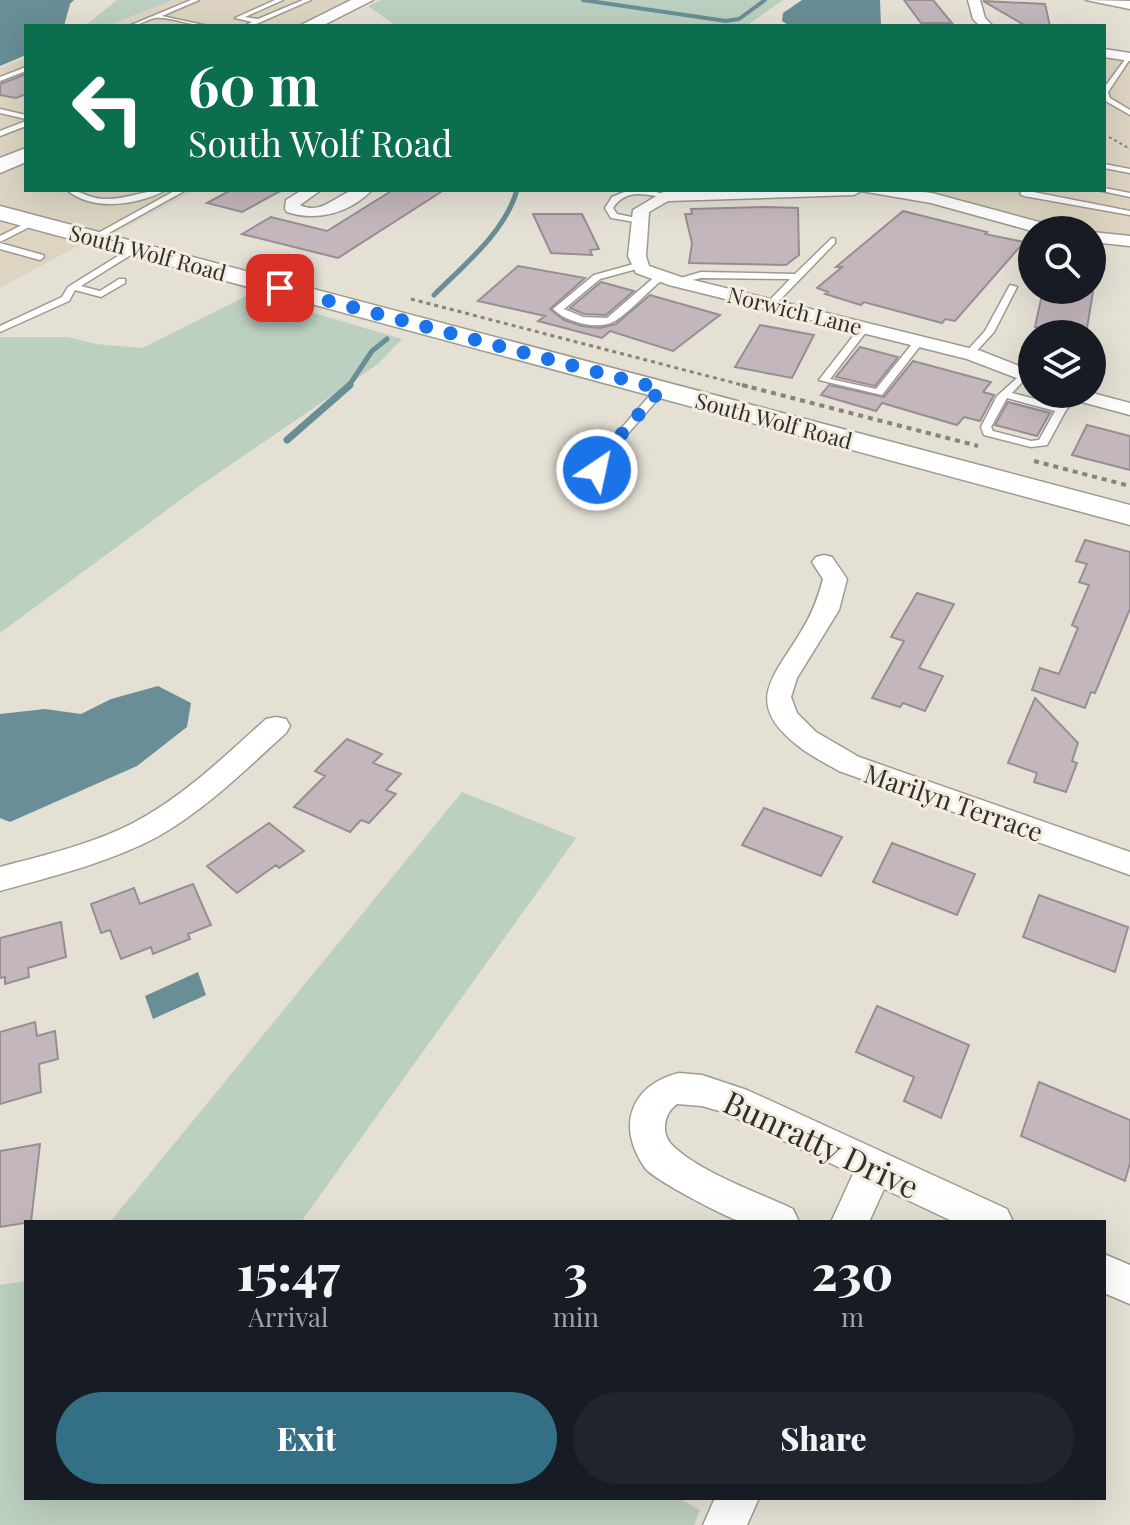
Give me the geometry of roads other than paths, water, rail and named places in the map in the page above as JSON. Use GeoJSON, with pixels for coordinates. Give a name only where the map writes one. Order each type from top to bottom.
{"type":"FeatureCollection","features":[{"type":"Feature","properties":{"kind":"main road"},"geometry":{"type":"LineString","coordinates":[[311,24],[340,6],[365,0]]}},
{"type":"Feature","properties":{"kind":"main road"},"geometry":{"type":"LineString","coordinates":[[0,166],[24,155]]}},
{"type":"Feature","properties":{"kind":"main road","name":"South Wolf Road"},"geometry":{"type":"LineString","coordinates":[[0,213],[1130,515]]}},
{"type":"Feature","properties":{"kind":"street"},"geometry":{"type":"LineString","coordinates":[[974,0],[979,19],[985,24]]}},
{"type":"Feature","properties":{"kind":"street"},"geometry":{"type":"LineString","coordinates":[[1092,0],[1130,5]]}},
{"type":"Feature","properties":{"kind":"street"},"geometry":{"type":"LineString","coordinates":[[1106,53],[1130,56]]}},
{"type":"Feature","properties":{"kind":"street"},"geometry":{"type":"LineString","coordinates":[[310,192],[292,203],[293,209],[305,213],[323,212],[360,192]]}},
{"type":"Feature","properties":{"kind":"street"},"geometry":{"type":"LineString","coordinates":[[641,265],[637,256],[638,221],[641,210],[647,204],[665,196],[791,192]]}},
{"type":"Feature","properties":{"kind":"street"},"geometry":{"type":"LineString","coordinates":[[884,192],[932,198],[1018,222]]}},
{"type":"Feature","properties":{"kind":"street"},"geometry":{"type":"LineString","coordinates":[[1106,238],[1130,241]]}},
{"type":"Feature","properties":{"kind":"street","name":"Norwich Lane"},"geometry":{"type":"LineString","coordinates":[[641,265],[642,269],[668,279],[969,354],[1018,372]]}},
{"type":"Feature","properties":{"kind":"street"},"geometry":{"type":"LineString","coordinates":[[1106,405],[1130,409]]}},
{"type":"Feature","properties":{"kind":"street","name":"Marilyn Terrace"},"geometry":{"type":"LineString","coordinates":[[824,562],[835,579],[832,599],[781,682],[778,702],[787,723],[814,746],[849,764],[1129,858]]}},
{"type":"Feature","properties":{"kind":"street"},"geometry":{"type":"LineString","coordinates":[[0,879],[58,862],[144,830],[199,795],[276,726]]}},
{"type":"Feature","properties":{"kind":"street","name":"Bunratty Drive"},"geometry":{"type":"LineString","coordinates":[[776,1220],[690,1178],[659,1158],[646,1133],[652,1106],[670,1090],[698,1088],[735,1101],[990,1220]]}},
{"type":"Feature","properties":{"kind":"street"},"geometry":{"type":"LineString","coordinates":[[851,1220],[875,1167]]}},
{"type":"Feature","properties":{"kind":"street"},"geometry":{"type":"LineString","coordinates":[[1106,1274],[1130,1285]]}},
{"type":"Feature","properties":{"kind":"street"},"geometry":{"type":"LineString","coordinates":[[725,1525],[736,1500]]}},
{"type":"Feature","properties":{"kind":"lane"},"geometry":{"type":"LineString","coordinates":[[137,24],[196,0]]}},
{"type":"Feature","properties":{"kind":"lane"},"geometry":{"type":"LineString","coordinates":[[258,21],[238,18],[280,0]]}},
{"type":"Feature","properties":{"kind":"lane"},"geometry":{"type":"LineString","coordinates":[[251,24],[308,0]]}},
{"type":"Feature","properties":{"kind":"lane"},"geometry":{"type":"LineString","coordinates":[[155,16],[195,24]]}},
{"type":"Feature","properties":{"kind":"lane"},"geometry":{"type":"LineString","coordinates":[[164,24],[174,20]]}},
{"type":"Feature","properties":{"kind":"lane"},"geometry":{"type":"LineString","coordinates":[[1106,91],[1130,56]]}},
{"type":"Feature","properties":{"kind":"lane"},"geometry":{"type":"LineString","coordinates":[[0,79],[24,70]]}},
{"type":"Feature","properties":{"kind":"lane"},"geometry":{"type":"LineString","coordinates":[[1106,96],[1130,113]]}},
{"type":"Feature","properties":{"kind":"lane"},"geometry":{"type":"LineString","coordinates":[[12,113],[24,108]]}},
{"type":"Feature","properties":{"kind":"lane"},"geometry":{"type":"LineString","coordinates":[[0,111],[24,116]]}},
{"type":"Feature","properties":{"kind":"lane"},"geometry":{"type":"LineString","coordinates":[[0,134],[24,124]]}},
{"type":"Feature","properties":{"kind":"lane"},"geometry":{"type":"LineString","coordinates":[[1106,166],[1130,171]]}},
{"type":"Feature","properties":{"kind":"lane"},"geometry":{"type":"LineString","coordinates":[[1106,173],[1130,178]]}},
{"type":"Feature","properties":{"kind":"lane"},"geometry":{"type":"LineString","coordinates":[[1106,191],[1130,195]]}},
{"type":"Feature","properties":{"kind":"lane"},"geometry":{"type":"LineString","coordinates":[[76,192],[88,198],[115,203],[155,192]]}},
{"type":"Feature","properties":{"kind":"lane"},"geometry":{"type":"LineString","coordinates":[[93,238],[178,192]]}},
{"type":"Feature","properties":{"kind":"lane"},"geometry":{"type":"LineString","coordinates":[[633,192],[615,199],[609,208],[614,216],[638,221]]}},
{"type":"Feature","properties":{"kind":"lane"},"geometry":{"type":"LineString","coordinates":[[647,192],[665,196]]}},
{"type":"Feature","properties":{"kind":"lane"},"geometry":{"type":"LineString","coordinates":[[1026,192],[1024,194],[1130,213]]}},
{"type":"Feature","properties":{"kind":"lane"},"geometry":{"type":"LineString","coordinates":[[0,239],[35,222]]}},
{"type":"Feature","properties":{"kind":"lane"},"geometry":{"type":"LineString","coordinates":[[771,304],[832,241]]}},
{"type":"Feature","properties":{"kind":"lane"},"geometry":{"type":"LineString","coordinates":[[0,246],[40,257]]}},
{"type":"Feature","properties":{"kind":"lane"},"geometry":{"type":"LineString","coordinates":[[0,329],[66,299],[74,287],[134,249]]}},
{"type":"Feature","properties":{"kind":"lane"},"geometry":{"type":"LineString","coordinates":[[641,265],[597,277],[558,309],[563,314],[600,323],[610,320],[668,279],[701,275],[798,277]]}},
{"type":"Feature","properties":{"kind":"lane"},"geometry":{"type":"LineString","coordinates":[[74,287],[101,294],[122,281]]}},
{"type":"Feature","properties":{"kind":"lane"},"geometry":{"type":"LineString","coordinates":[[969,354],[989,332],[1013,287]]}},
{"type":"Feature","properties":{"kind":"lane"},"geometry":{"type":"LineString","coordinates":[[864,328],[824,380],[878,393],[919,341]]}},
{"type":"Feature","properties":{"kind":"lane"},"geometry":{"type":"LineString","coordinates":[[1018,384],[1005,394],[986,427],[988,433],[1031,444],[1043,443],[1064,408]]}},
{"type":"Feature","properties":{"kind":"lane"},"geometry":{"type":"LineString","coordinates":[[626,482],[606,478],[597,470],[599,460],[661,389]]}},
{"type":"Feature","properties":{"kind":"lane"},"geometry":{"type":"LineString","coordinates":[[1005,394],[1018,395]]}},
{"type":"Feature","properties":{"kind":"water"},"geometry":{"type":"Polygon","coordinates":[[[0,0],[74,0],[65,24],[24,24],[24,56],[0,66],[0,0]]]}},
{"type":"Feature","properties":{"kind":"water"},"geometry":{"type":"Polygon","coordinates":[[[802,0],[880,0],[881,24],[787,24],[782,21],[783,13],[802,0]]]}},
{"type":"Feature","properties":{"kind":"water"},"geometry":{"type":"Polygon","coordinates":[[[158,686],[191,703],[187,727],[137,766],[10,822],[0,818],[0,714],[45,709],[81,714],[111,699],[158,686]]]}},
{"type":"Feature","properties":{"kind":"water"},"geometry":{"type":"Polygon","coordinates":[[[198,972],[206,995],[153,1019],[145,996],[198,972]]]}},
{"type":"Feature","properties":{"kind":"waterway"},"geometry":{"type":"LineString","coordinates":[[583,0],[726,21],[739,19],[765,0]]}},
{"type":"Feature","properties":{"kind":"waterway"},"geometry":{"type":"LineString","coordinates":[[434,295],[493,234],[516,192]]}},
{"type":"Feature","properties":{"kind":"waterway"},"geometry":{"type":"LineString","coordinates":[[348,386],[372,351],[387,339]]}},
{"type":"Feature","properties":{"kind":"waterway"},"geometry":{"type":"LineString","coordinates":[[287,440],[348,386]]}}]}
